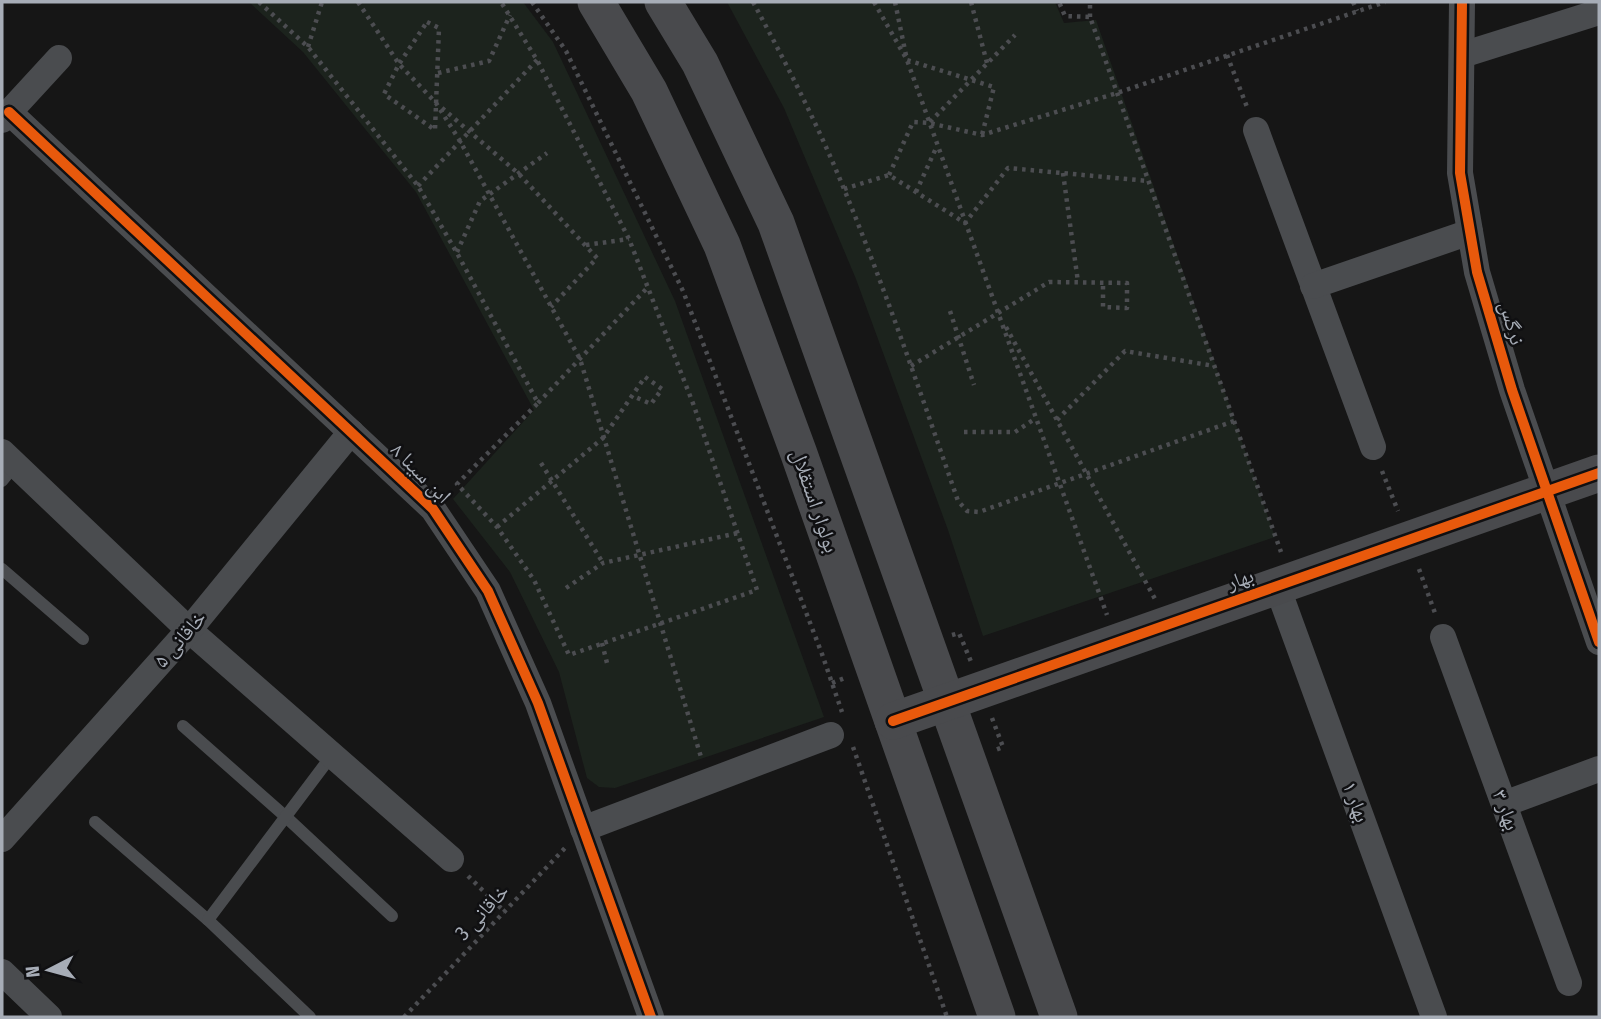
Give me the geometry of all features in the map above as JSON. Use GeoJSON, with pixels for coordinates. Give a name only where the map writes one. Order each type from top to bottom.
{"type":"FeatureCollection","features":[{"type":"Feature","properties":{"kind":"main road","name":"بولوار استقلال"},"geometry":{"type":"LineString","coordinates":[[596,2],[649,91],[722,245],[997,1017]]}},
{"type":"Feature","properties":{"kind":"main road"},"geometry":{"type":"LineString","coordinates":[[663,2],[700,63],[776,223],[1059,1017]]}},
{"type":"Feature","properties":{"kind":"main road","name":"بهار"},"geometry":{"type":"LineString","coordinates":[[893,721],[1599,473]]}},
{"type":"Feature","properties":{"kind":"street","name":"نرگس"},"geometry":{"type":"LineString","coordinates":[[1462,2],[1460,173],[1477,272],[1512,390],[1599,642]]}},
{"type":"Feature","properties":{"kind":"street"},"geometry":{"type":"LineString","coordinates":[[1462,55],[1599,12]]}},
{"type":"Feature","properties":{"kind":"street"},"geometry":{"type":"LineString","coordinates":[[5,116],[59,58]]}},
{"type":"Feature","properties":{"kind":"street","name":"ابن سینا ۸"},"geometry":{"type":"LineString","coordinates":[[5,116],[433,509],[488,591],[538,704],[651,1017]]}},
{"type":"Feature","properties":{"kind":"street"},"geometry":{"type":"LineString","coordinates":[[1256,130],[1373,447]]}},
{"type":"Feature","properties":{"kind":"street"},"geometry":{"type":"LineString","coordinates":[[1313,286],[1470,232]]}},
{"type":"Feature","properties":{"kind":"street","name":"خاقانی ۵"},"geometry":{"type":"LineString","coordinates":[[2,839],[189,630],[351,432]]}},
{"type":"Feature","properties":{"kind":"street"},"geometry":{"type":"LineString","coordinates":[[6,466],[451,859]]}},
{"type":"Feature","properties":{"kind":"street","name":"بهار ۱"},"geometry":{"type":"LineString","coordinates":[[1284,584],[1434,1017]]}},
{"type":"Feature","properties":{"kind":"street","name":"بهار ۳"},"geometry":{"type":"LineString","coordinates":[[1443,637],[1570,983]]}},
{"type":"Feature","properties":{"kind":"street"},"geometry":{"type":"LineString","coordinates":[[583,829],[842,732]]}},
{"type":"Feature","properties":{"kind":"street"},"geometry":{"type":"LineString","coordinates":[[1504,804],[1599,769]]}},
{"type":"Feature","properties":{"kind":"street"},"geometry":{"type":"LineString","coordinates":[[2,972],[49,1017]]}},
{"type":"Feature","properties":{"kind":"lane"},"geometry":{"type":"LineString","coordinates":[[2,569],[83,639]]}},
{"type":"Feature","properties":{"kind":"lane"},"geometry":{"type":"LineString","coordinates":[[183,726],[392,916]]}},
{"type":"Feature","properties":{"kind":"lane"},"geometry":{"type":"LineString","coordinates":[[208,920],[332,755]]}},
{"type":"Feature","properties":{"kind":"lane"},"geometry":{"type":"LineString","coordinates":[[95,821],[208,920],[310,1017]]}},
{"type":"Feature","properties":{"kind":"path"},"geometry":{"type":"LineString","coordinates":[[259,2],[308,47],[418,186],[538,403]]}},
{"type":"Feature","properties":{"kind":"path"},"geometry":{"type":"LineString","coordinates":[[308,47],[322,2]]}},
{"type":"Feature","properties":{"kind":"path"},"geometry":{"type":"LineString","coordinates":[[358,2],[400,64],[436,103],[519,174],[597,258],[551,307]]}},
{"type":"Feature","properties":{"kind":"path"},"geometry":{"type":"LineString","coordinates":[[501,2],[537,60],[629,239],[649,287],[694,406],[757,590],[569,655],[534,580],[496,527],[457,484],[649,287]]}},
{"type":"Feature","properties":{"kind":"path"},"geometry":{"type":"LineString","coordinates":[[532,2],[566,51],[682,291],[817,641],[842,732],[947,1017]]}},
{"type":"Feature","properties":{"kind":"path"},"geometry":{"type":"LineString","coordinates":[[753,2],[788,68],[844,189],[911,366],[958,501],[967,511],[979,512],[1234,421]]}},
{"type":"Feature","properties":{"kind":"path"},"geometry":{"type":"LineString","coordinates":[[874,2],[907,60],[994,87],[982,135]]}},
{"type":"Feature","properties":{"kind":"path"},"geometry":{"type":"LineString","coordinates":[[895,2],[907,60],[1117,642]]}},
{"type":"Feature","properties":{"kind":"path"},"geometry":{"type":"LineString","coordinates":[[971,2],[988,64]]}},
{"type":"Feature","properties":{"kind":"path"},"geometry":{"type":"LineString","coordinates":[[1059,2],[1065,16],[1090,17]]}},
{"type":"Feature","properties":{"kind":"path"},"geometry":{"type":"LineString","coordinates":[[1090,2],[1090,17],[1234,421],[1284,584]]}},
{"type":"Feature","properties":{"kind":"path"},"geometry":{"type":"LineString","coordinates":[[1353,2],[1357,11]]}},
{"type":"Feature","properties":{"kind":"path"},"geometry":{"type":"LineString","coordinates":[[844,189],[889,175],[913,122],[982,135],[1117,93],[1385,2]]}},
{"type":"Feature","properties":{"kind":"path"},"geometry":{"type":"LineString","coordinates":[[438,73],[489,61],[510,15]]}},
{"type":"Feature","properties":{"kind":"path"},"geometry":{"type":"LineString","coordinates":[[427,22],[439,28],[438,73],[435,130],[384,94],[427,22]]}},
{"type":"Feature","properties":{"kind":"path"},"geometry":{"type":"LineString","coordinates":[[929,123],[1015,35]]}},
{"type":"Feature","properties":{"kind":"path"},"geometry":{"type":"LineString","coordinates":[[1227,55],[1256,130]]}},
{"type":"Feature","properties":{"kind":"path"},"geometry":{"type":"LineString","coordinates":[[418,186],[537,60]]}},
{"type":"Feature","properties":{"kind":"path"},"geometry":{"type":"LineString","coordinates":[[436,103],[490,194],[580,359],[662,622],[708,782]]}},
{"type":"Feature","properties":{"kind":"path"},"geometry":{"type":"LineString","coordinates":[[916,192],[937,145]]}},
{"type":"Feature","properties":{"kind":"path"},"geometry":{"type":"LineString","coordinates":[[457,253],[480,201],[547,153]]}},
{"type":"Feature","properties":{"kind":"path"},"geometry":{"type":"LineString","coordinates":[[965,223],[1008,167],[1148,181]]}},
{"type":"Feature","properties":{"kind":"path"},"geometry":{"type":"LineString","coordinates":[[1063,173],[1077,282]]}},
{"type":"Feature","properties":{"kind":"path"},"geometry":{"type":"LineString","coordinates":[[889,175],[965,223]]}},
{"type":"Feature","properties":{"kind":"path"},"geometry":{"type":"LineString","coordinates":[[585,245],[629,239]]}},
{"type":"Feature","properties":{"kind":"path"},"geometry":{"type":"LineString","coordinates":[[911,366],[1048,282],[1127,283],[1127,308],[1104,307],[1104,283]]}},
{"type":"Feature","properties":{"kind":"path"},"geometry":{"type":"LineString","coordinates":[[950,311],[974,385]]}},
{"type":"Feature","properties":{"kind":"path"},"geometry":{"type":"LineString","coordinates":[[998,313],[1169,624]]}},
{"type":"Feature","properties":{"kind":"path"},"geometry":{"type":"LineString","coordinates":[[1057,420],[1125,352],[1214,366]]}},
{"type":"Feature","properties":{"kind":"path"},"geometry":{"type":"LineString","coordinates":[[496,527],[603,438],[645,377],[662,389],[651,404],[633,396]]}},
{"type":"Feature","properties":{"kind":"path"},"geometry":{"type":"LineString","coordinates":[[964,432],[1015,432],[1036,418]]}},
{"type":"Feature","properties":{"kind":"path"},"geometry":{"type":"LineString","coordinates":[[541,463],[603,564]]}},
{"type":"Feature","properties":{"kind":"path"},"geometry":{"type":"LineString","coordinates":[[566,588],[603,564],[738,533]]}},
{"type":"Feature","properties":{"kind":"path"},"geometry":{"type":"LineString","coordinates":[[602,643],[608,667]]}},
{"type":"Feature","properties":{"kind":"path"},"geometry":{"type":"LineString","coordinates":[[451,859],[505,912]]}},
{"type":"Feature","properties":{"kind":"shaded area"},"geometry":{"type":"Polygon","coordinates":[[[249,2],[523,2],[553,42],[675,301],[824,717],[615,788],[599,787],[587,778],[559,672],[510,572],[453,499],[534,410],[416,192],[303,52],[249,2]]]}},
{"type":"Feature","properties":{"kind":"shaded area"},"geometry":{"type":"Polygon","coordinates":[[[727,2],[1055,2],[1064,23],[1096,20],[1275,537],[983,636],[948,530],[856,279],[784,108],[727,2]]]}},
{"type":"Feature","properties":{"kind":"cycle path"},"geometry":{"type":"LineString","coordinates":[[1462,2],[1460,173],[1477,272],[1512,390],[1599,642]]}},
{"type":"Feature","properties":{"kind":"cycle path"},"geometry":{"type":"LineString","coordinates":[[9,112],[433,509],[488,591],[538,703],[651,1017]]}},
{"type":"Feature","properties":{"kind":"cycle path"},"geometry":{"type":"LineString","coordinates":[[893,721],[1599,473]]}}]}
